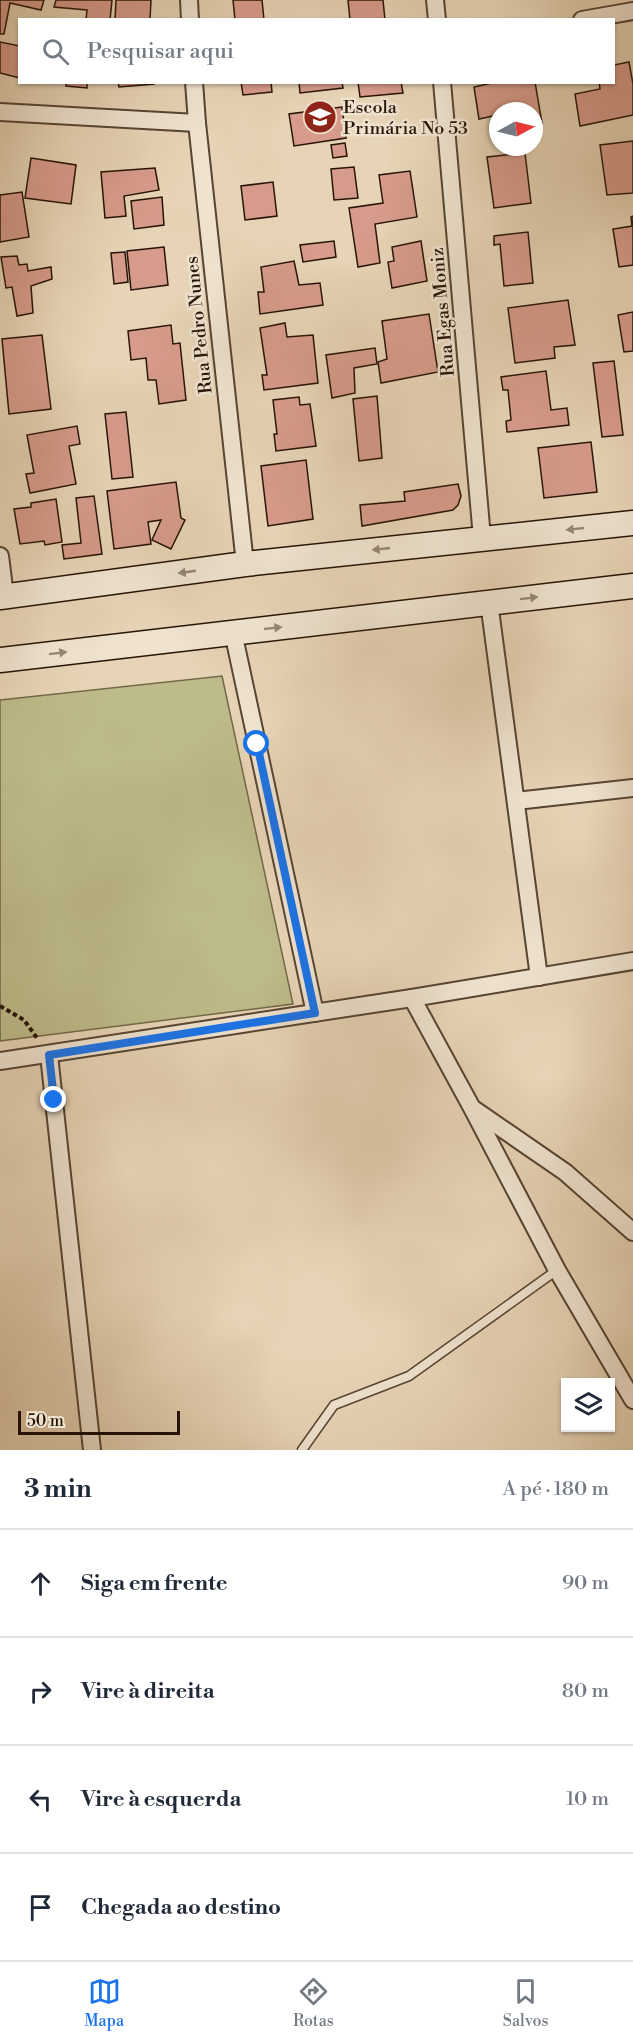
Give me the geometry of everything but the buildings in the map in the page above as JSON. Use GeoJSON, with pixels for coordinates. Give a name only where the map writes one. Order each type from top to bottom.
{"type":"FeatureCollection","features":[{"type":"Feature","properties":{"kind":"main road"},"geometry":{"type":"LineString","coordinates":[[2,597],[245,564],[633,523]]}},
{"type":"Feature","properties":{"kind":"main road"},"geometry":{"type":"LineString","coordinates":[[0,660],[633,586]]}},
{"type":"Feature","properties":{"kind":"street"},"geometry":{"type":"LineString","coordinates":[[189,0],[190,18]]}},
{"type":"Feature","properties":{"kind":"street"},"geometry":{"type":"LineString","coordinates":[[435,0],[437,18]]}},
{"type":"Feature","properties":{"kind":"street"},"geometry":{"type":"LineString","coordinates":[[593,18],[633,11]]}},
{"type":"Feature","properties":{"kind":"street","name":"Rua Pedro Nunes"},"geometry":{"type":"LineString","coordinates":[[194,84],[245,564]]}},
{"type":"Feature","properties":{"kind":"street","name":"Rua Egas Moniz"},"geometry":{"type":"LineString","coordinates":[[442,84],[482,538]]}},
{"type":"Feature","properties":{"kind":"street"},"geometry":{"type":"LineString","coordinates":[[0,112],[197,123]]}},
{"type":"Feature","properties":{"kind":"street"},"geometry":{"type":"LineString","coordinates":[[0,556],[2,597]]}},
{"type":"Feature","properties":{"kind":"street"},"geometry":{"type":"LineString","coordinates":[[489,603],[539,977]]}},
{"type":"Feature","properties":{"kind":"street"},"geometry":{"type":"LineString","coordinates":[[233,632],[315,1013]]}},
{"type":"Feature","properties":{"kind":"street"},"geometry":{"type":"LineString","coordinates":[[516,801],[633,788]]}},
{"type":"Feature","properties":{"kind":"street"},"geometry":{"type":"LineString","coordinates":[[0,1061],[412,998],[633,961]]}},
{"type":"Feature","properties":{"kind":"street"},"geometry":{"type":"LineString","coordinates":[[412,998],[557,1270],[633,1400]]}},
{"type":"Feature","properties":{"kind":"street"},"geometry":{"type":"LineString","coordinates":[[49,1055],[92,1450]]}},
{"type":"Feature","properties":{"kind":"street"},"geometry":{"type":"LineString","coordinates":[[472,1108],[565,1173],[633,1232]]}},
{"type":"Feature","properties":{"kind":"lane"},"geometry":{"type":"LineString","coordinates":[[302,1450],[334,1405],[409,1376],[557,1270]]}},
{"type":"Feature","properties":{"kind":"path"},"geometry":{"type":"LineString","coordinates":[[0,1006],[24,1020],[49,1055]]}},
{"type":"Feature","properties":{"kind":"shaded area"},"geometry":{"type":"Polygon","coordinates":[[[222,676],[293,1004],[0,1041],[0,700],[222,676]]]}},
{"type":"Feature","properties":{"kind":"place","name":"Escola Primária No 53"},"geometry":{"type":"Point","coordinates":[320,117]}},
{"type":"Feature","properties":{"kind":"route"},"geometry":{"type":"LineString","coordinates":[[54,1100],[49,1055],[315,1013],[257,744]]}}]}
